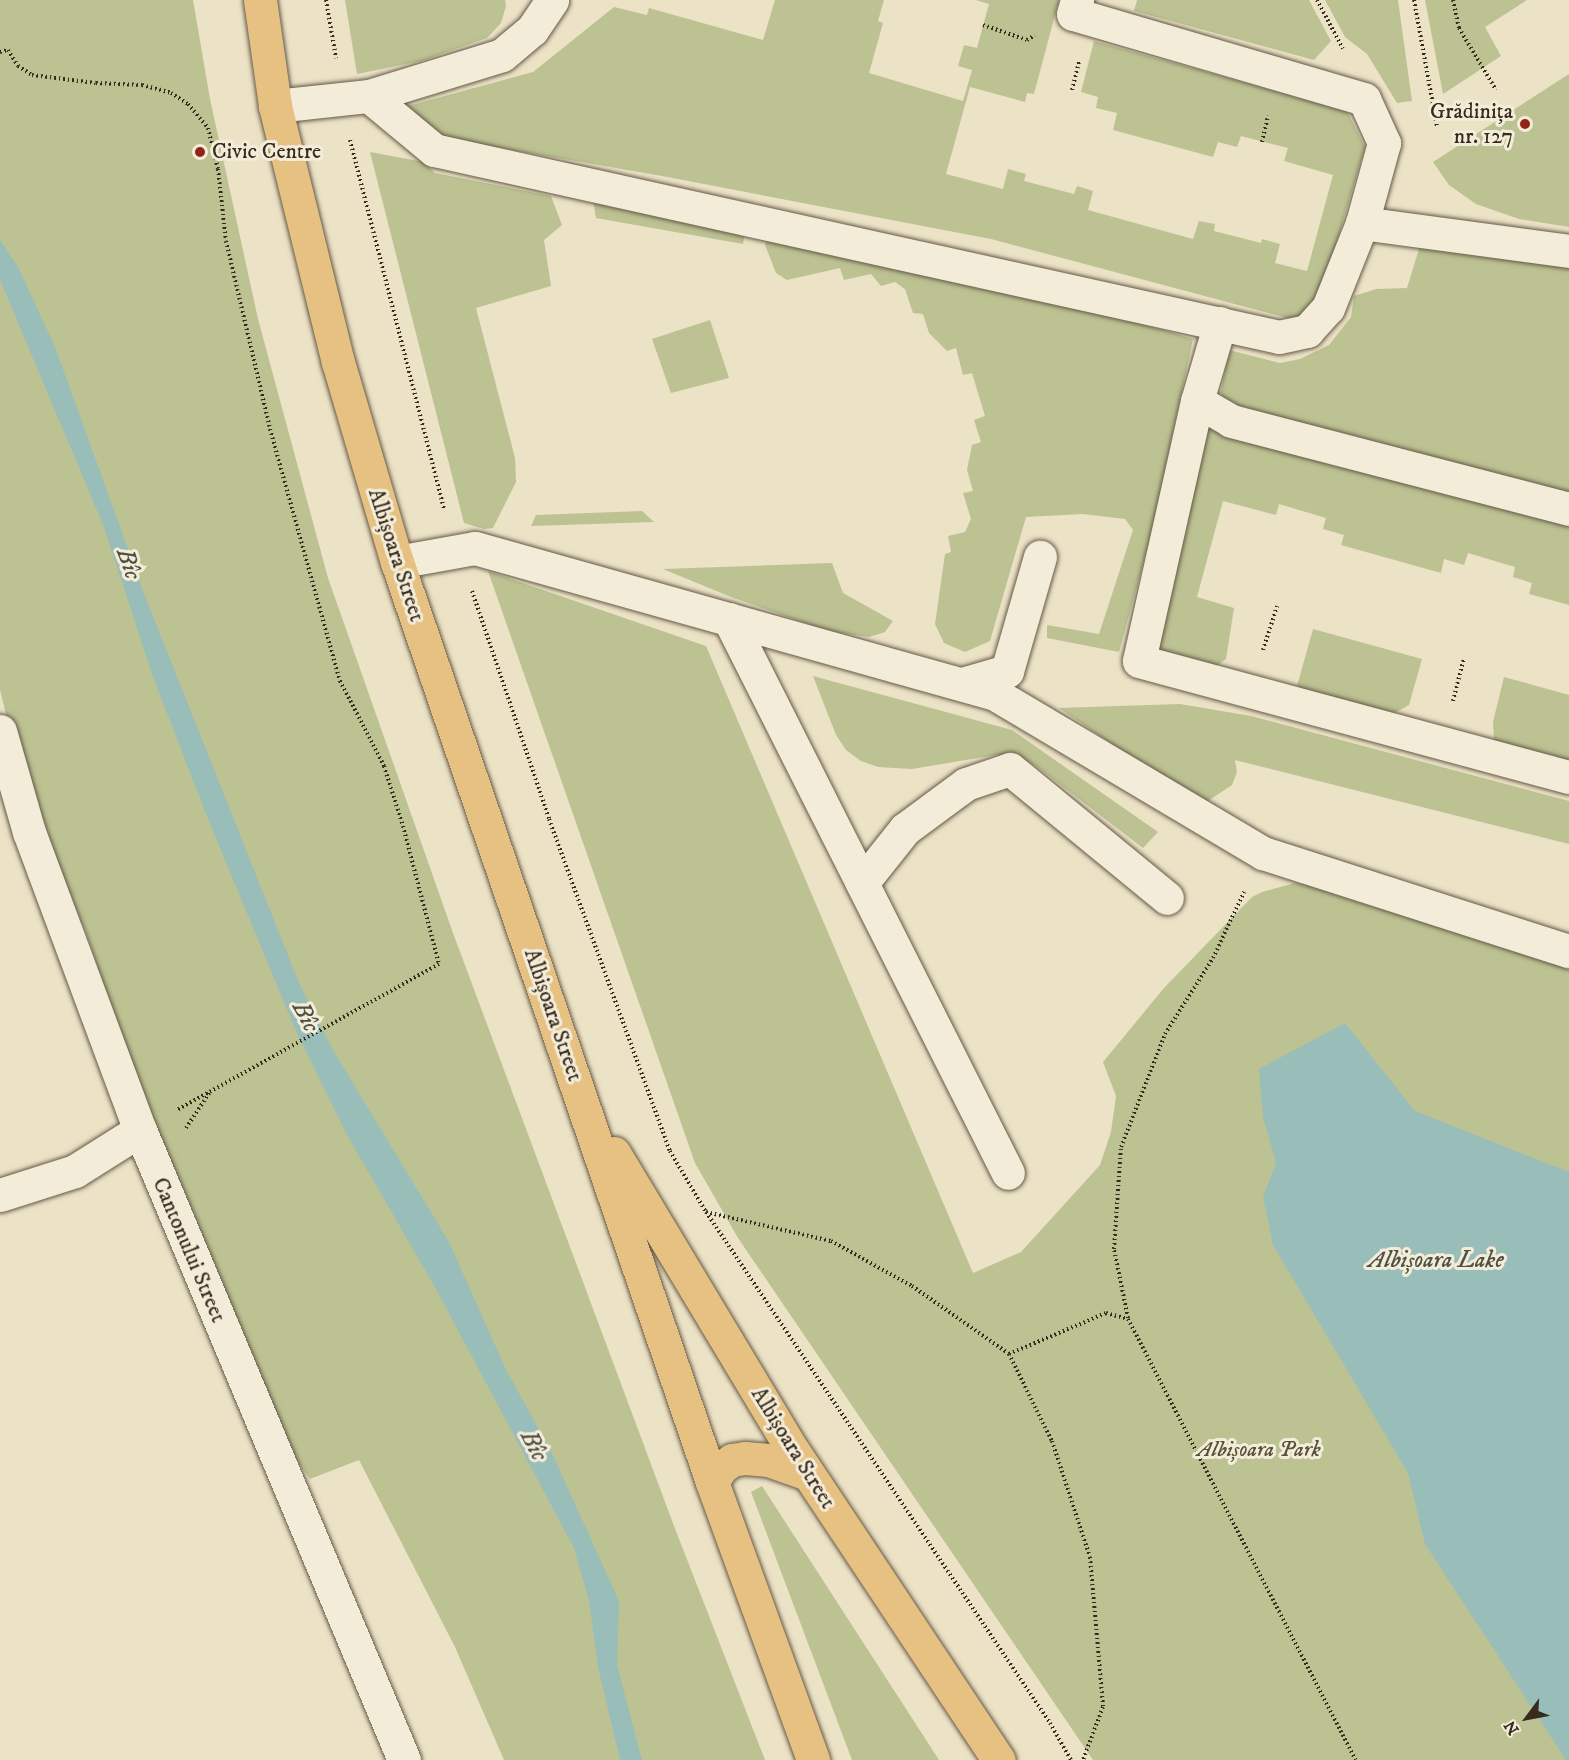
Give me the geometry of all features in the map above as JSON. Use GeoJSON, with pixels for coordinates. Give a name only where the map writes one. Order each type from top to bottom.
{"type":"FeatureCollection","features":[{"type":"Feature","properties":{"kind":"main road","name":"Albișoara Street"},"geometry":{"type":"LineString","coordinates":[[260,0],[275,106],[338,362],[397,562],[712,1482],[813,1760]]}},
{"type":"Feature","properties":{"kind":"main road","name":"Albișoara Street"},"geometry":{"type":"LineString","coordinates":[[581,1097],[808,1474],[999,1760]]}},
{"type":"Feature","properties":{"kind":"main road"},"geometry":{"type":"LineString","coordinates":[[712,1482],[721,1468],[732,1460],[745,1458],[775,1462],[808,1474]]}},
{"type":"Feature","properties":{"kind":"street"},"geometry":{"type":"LineString","coordinates":[[275,106],[356,97],[502,55],[532,30],[552,0]]}},
{"type":"Feature","properties":{"kind":"street"},"geometry":{"type":"LineString","coordinates":[[356,97],[434,150],[1279,337],[1307,331],[1328,308],[1362,223],[1384,143],[1364,99],[1075,7]]}},
{"type":"Feature","properties":{"kind":"street"},"geometry":{"type":"LineString","coordinates":[[1362,223],[1569,251]]}},
{"type":"Feature","properties":{"kind":"street"},"geometry":{"type":"LineString","coordinates":[[1220,323],[1197,401],[1139,661],[1569,777]]}},
{"type":"Feature","properties":{"kind":"street"},"geometry":{"type":"LineString","coordinates":[[1197,401],[1231,421],[1569,509]]}},
{"type":"Feature","properties":{"kind":"street"},"geometry":{"type":"LineString","coordinates":[[397,562],[475,548],[995,694],[1263,853],[1569,951]]}},
{"type":"Feature","properties":{"kind":"street"},"geometry":{"type":"LineString","coordinates":[[960,684],[1007,671],[1040,557]]}},
{"type":"Feature","properties":{"kind":"street"},"geometry":{"type":"LineString","coordinates":[[729,619],[1008,1173]]}},
{"type":"Feature","properties":{"kind":"street","name":"Cantonului Street"},"geometry":{"type":"LineString","coordinates":[[0,731],[29,832],[140,1130],[404,1760]]}},
{"type":"Feature","properties":{"kind":"street"},"geometry":{"type":"LineString","coordinates":[[862,883],[905,829],[966,784],[1010,769],[1167,898]]}},
{"type":"Feature","properties":{"kind":"street"},"geometry":{"type":"LineString","coordinates":[[0,1195],[75,1171],[140,1130]]}},
{"type":"Feature","properties":{"kind":"path"},"geometry":{"type":"LineString","coordinates":[[326,0],[356,97],[352,152],[444,510],[549,819],[665,1140],[706,1212],[1050,1723],[1071,1760]]}},
{"type":"Feature","properties":{"kind":"path"},"geometry":{"type":"LineString","coordinates":[[1414,0],[1437,126]]}},
{"type":"Feature","properties":{"kind":"path"},"geometry":{"type":"LineString","coordinates":[[1453,0],[1459,28],[1496,90]]}},
{"type":"Feature","properties":{"kind":"path"},"geometry":{"type":"LineString","coordinates":[[983,25],[1027,40],[1075,7]]}},
{"type":"Feature","properties":{"kind":"path"},"geometry":{"type":"LineString","coordinates":[[0,52],[8,50],[18,66],[33,75],[96,83],[142,85],[171,93],[188,104],[208,128],[218,170],[226,241],[270,429],[340,681],[384,766],[403,826],[439,964],[210,1091]]}},
{"type":"Feature","properties":{"kind":"path"},"geometry":{"type":"LineString","coordinates":[[1263,853],[1213,958],[1165,1034],[1121,1147],[1114,1250],[1128,1319],[1356,1760]]}},
{"type":"Feature","properties":{"kind":"path"},"geometry":{"type":"LineString","coordinates":[[706,1212],[831,1241],[912,1286],[1009,1354],[1052,1441],[1090,1557],[1103,1707],[1083,1760]]}},
{"type":"Feature","properties":{"kind":"path"},"geometry":{"type":"LineString","coordinates":[[1009,1354],[1106,1313],[1128,1319]]}},
{"type":"Feature","properties":{"kind":"green space"},"geometry":{"type":"Polygon","coordinates":[[[0,0],[193,0],[210,99],[258,319],[328,578],[453,933],[674,1526],[765,1760],[504,1760],[455,1647],[359,1460],[310,1479],[295,1458],[133,1074],[86,932],[29,808],[0,690],[0,0]]]}},
{"type":"Feature","properties":{"kind":"green space"},"geometry":{"type":"Polygon","coordinates":[[[345,0],[505,0],[506,6],[501,23],[487,38],[421,61],[357,74],[345,0]]]}},
{"type":"Feature","properties":{"kind":"green space"},"geometry":{"type":"Polygon","coordinates":[[[775,0],[884,0],[878,21],[883,23],[869,73],[963,101],[972,70],[958,66],[964,45],[977,48],[989,4],[976,0],[1059,0],[1034,94],[1027,93],[1025,102],[970,87],[946,174],[1003,189],[1008,169],[1026,174],[1024,181],[1074,194],[1077,186],[1093,191],[1088,210],[1193,239],[1199,221],[1215,224],[1214,231],[1261,243],[1262,239],[1280,244],[1275,263],[1307,271],[1333,175],[1284,161],[1288,148],[1241,136],[1237,147],[1218,142],[1213,157],[1113,130],[1117,113],[1096,108],[1098,97],[1081,92],[1094,41],[1347,111],[1365,147],[1320,298],[1305,315],[1291,319],[991,239],[662,176],[444,138],[408,106],[533,72],[614,7],[647,15],[649,8],[763,40],[775,0]]]}},
{"type":"Feature","properties":{"kind":"green space"},"geometry":{"type":"Polygon","coordinates":[[[1137,0],[1309,0],[1331,41],[1314,60],[1134,11],[1137,0]]]}},
{"type":"Feature","properties":{"kind":"green space"},"geometry":{"type":"Polygon","coordinates":[[[1325,0],[1398,0],[1412,101],[1397,103],[1367,54],[1345,37],[1325,0]]]}},
{"type":"Feature","properties":{"kind":"green space"},"geometry":{"type":"Polygon","coordinates":[[[1425,0],[1527,0],[1485,27],[1501,56],[1443,94],[1425,0]]]}},
{"type":"Feature","properties":{"kind":"green space"},"geometry":{"type":"Polygon","coordinates":[[[1569,74],[1569,227],[1519,219],[1476,204],[1449,185],[1433,162],[1569,74]]]}},
{"type":"Feature","properties":{"kind":"green space"},"geometry":{"type":"Polygon","coordinates":[[[370,152],[424,162],[435,173],[551,196],[562,225],[544,240],[551,286],[476,308],[515,458],[516,482],[493,528],[484,529],[464,523],[370,152]]]}},
{"type":"Feature","properties":{"kind":"green space"},"geometry":{"type":"Polygon","coordinates":[[[593,200],[746,227],[743,244],[596,218],[593,200]]]}},
{"type":"Feature","properties":{"kind":"green space"},"geometry":{"type":"Polygon","coordinates":[[[1426,226],[1569,252],[1569,497],[1225,403],[1221,392],[1229,350],[1280,363],[1300,359],[1329,345],[1351,317],[1354,296],[1376,289],[1407,288],[1426,226]]]}},
{"type":"Feature","properties":{"kind":"green space"},"geometry":{"type":"Polygon","coordinates":[[[767,231],[987,278],[1193,339],[1152,531],[1119,652],[1047,638],[1047,625],[1099,634],[1133,530],[1125,519],[1083,514],[1026,517],[990,641],[965,652],[944,643],[935,624],[945,554],[951,552],[948,536],[965,532],[971,519],[963,493],[973,491],[967,470],[972,445],[981,442],[974,420],[985,416],[972,373],[963,375],[956,348],[947,351],[929,333],[923,314],[913,313],[905,289],[895,282],[881,286],[871,274],[844,280],[840,268],[787,280],[776,273],[765,245],[767,231]]]}},
{"type":"Feature","properties":{"kind":"green space"},"geometry":{"type":"Polygon","coordinates":[[[710,320],[729,378],[671,393],[652,339],[710,320]]]}},
{"type":"Feature","properties":{"kind":"green space"},"geometry":{"type":"Polygon","coordinates":[[[1210,421],[1569,519],[1569,605],[1529,594],[1532,583],[1513,577],[1515,567],[1468,553],[1464,565],[1444,559],[1441,573],[1341,545],[1344,535],[1323,529],[1326,518],[1279,504],[1276,515],[1223,501],[1197,597],[1234,608],[1226,659],[1211,670],[1157,656],[1210,421]]]}},
{"type":"Feature","properties":{"kind":"green space"},"geometry":{"type":"Polygon","coordinates":[[[642,511],[654,522],[531,526],[536,515],[642,511]]]}},
{"type":"Feature","properties":{"kind":"green space"},"geometry":{"type":"Polygon","coordinates":[[[832,563],[843,593],[893,621],[885,632],[869,637],[828,631],[731,597],[663,569],[832,563]]]}},
{"type":"Feature","properties":{"kind":"green space","name":"Albișoara Park"},"geometry":{"type":"Polygon","coordinates":[[[488,571],[706,646],[973,1273],[1021,1252],[1100,1165],[1111,1132],[1116,1096],[1103,1062],[1164,988],[1252,897],[1295,883],[1351,892],[1569,960],[1569,1760],[1093,1760],[738,1238],[695,1163],[488,571]]]}},
{"type":"Feature","properties":{"kind":"green space"},"geometry":{"type":"Polygon","coordinates":[[[1313,629],[1422,659],[1409,705],[1389,716],[1304,698],[1297,686],[1313,629]]]}},
{"type":"Feature","properties":{"kind":"green space"},"geometry":{"type":"Polygon","coordinates":[[[813,676],[1012,730],[1158,832],[1143,848],[1036,766],[1017,756],[996,755],[912,769],[878,767],[861,761],[846,750],[836,735],[813,676]]]}},
{"type":"Feature","properties":{"kind":"green space"},"geometry":{"type":"Polygon","coordinates":[[[1504,677],[1569,695],[1569,769],[1494,741],[1493,722],[1504,677]]]}},
{"type":"Feature","properties":{"kind":"green space"},"geometry":{"type":"Polygon","coordinates":[[[1180,704],[1251,716],[1569,801],[1569,844],[1235,760],[1237,772],[1232,785],[1202,805],[1059,708],[1180,704]]]}},
{"type":"Feature","properties":{"kind":"green space"},"geometry":{"type":"Polygon","coordinates":[[[762,1486],[939,1760],[852,1760],[751,1492],[762,1486]]]}},
{"type":"Feature","properties":{"kind":"water","name":"Bîc"},"geometry":{"type":"Polygon","coordinates":[[[0,240],[18,267],[55,347],[145,596],[299,983],[333,1050],[449,1242],[506,1370],[551,1451],[619,1601],[617,1665],[642,1760],[620,1760],[598,1667],[589,1601],[574,1548],[436,1289],[347,1135],[296,1031],[208,819],[153,677],[104,527],[0,280],[0,240]]]}},
{"type":"Feature","properties":{"kind":"water","name":"Albișoara Lake"},"geometry":{"type":"Polygon","coordinates":[[[1345,1023],[1415,1111],[1569,1172],[1569,1760],[1566,1760],[1425,1544],[1408,1473],[1273,1245],[1263,1197],[1276,1163],[1263,1117],[1259,1069],[1345,1023]]]}},
{"type":"Feature","properties":{"kind":"place","name":"Grădinița nr. 127"},"geometry":{"type":"Point","coordinates":[1525,124]}},
{"type":"Feature","properties":{"kind":"place","name":"Civic Centre"},"geometry":{"type":"Point","coordinates":[200,152]}}]}
